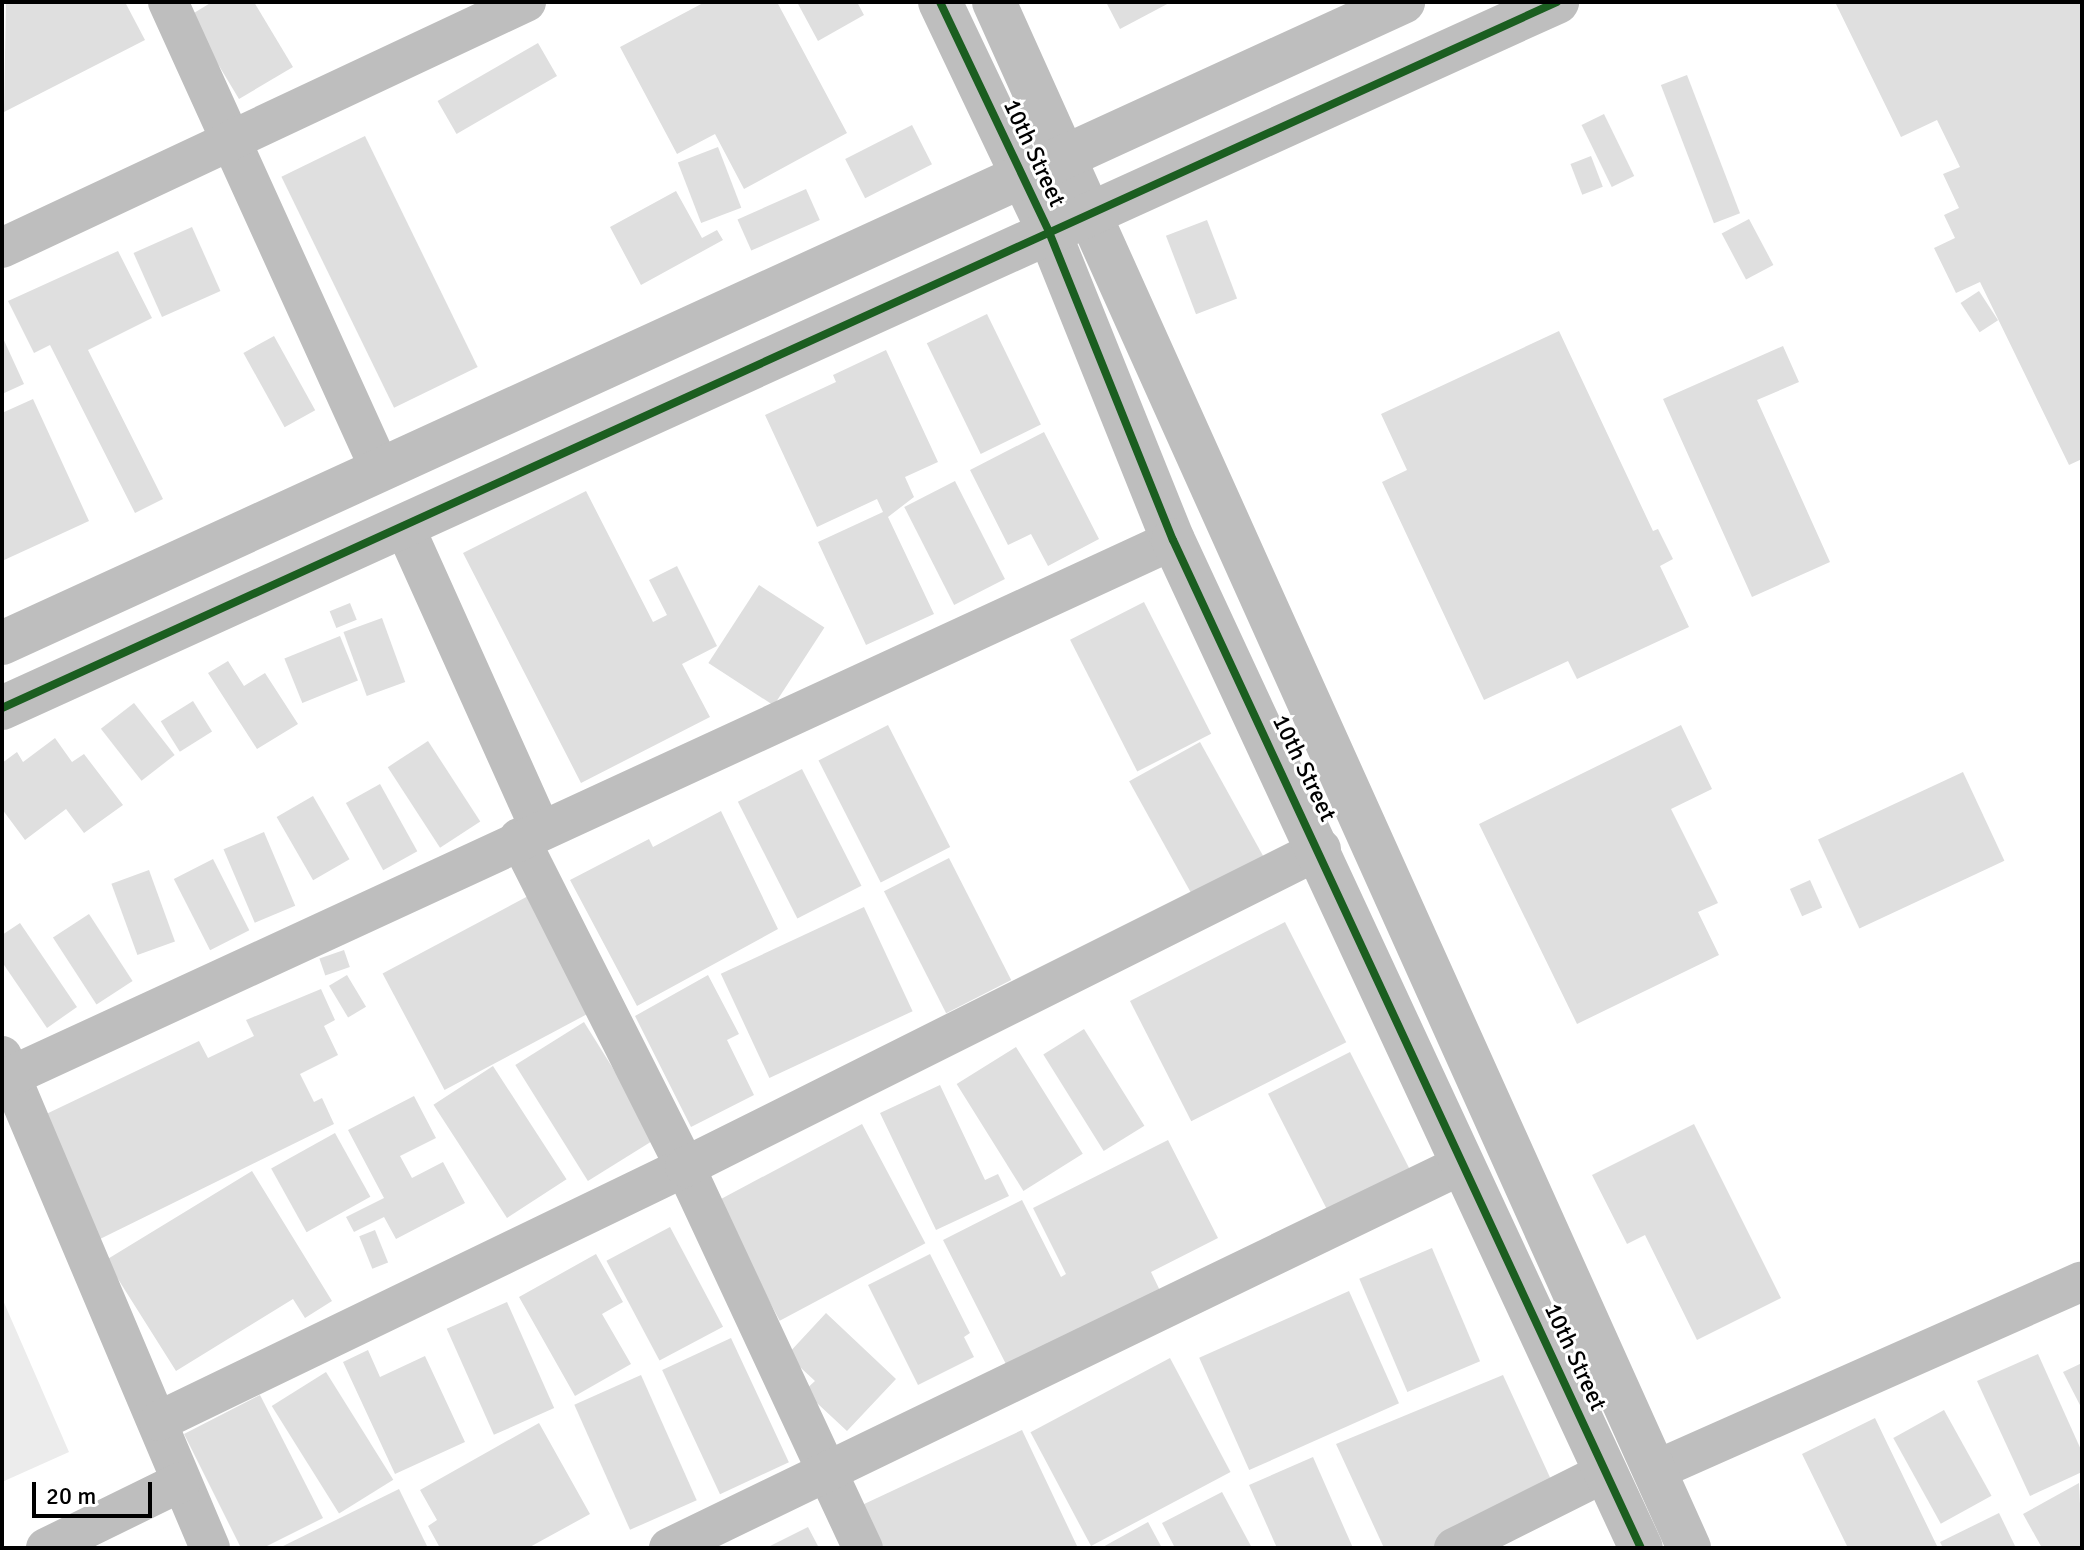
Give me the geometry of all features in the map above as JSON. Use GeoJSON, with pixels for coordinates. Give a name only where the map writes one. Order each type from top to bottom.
{"type":"FeatureCollection","features":[{"type":"Feature","properties":{"kind":"street"},"geometry":{"type":"LineString","coordinates":[[168,2],[380,469]]}},
{"type":"Feature","properties":{"kind":"street"},"geometry":{"type":"LineString","coordinates":[[2,248],[526,2]]}},
{"type":"Feature","properties":{"kind":"street","name":"10th Street"},"geometry":{"type":"LineString","coordinates":[[940,2],[1024,177],[1067,224],[1689,1548]]}},
{"type":"Feature","properties":{"kind":"street","name":"10th Street"},"geometry":{"type":"LineString","coordinates":[[994,2],[1064,156],[1067,224],[1173,540],[1321,849],[1641,1548]]}},
{"type":"Feature","properties":{"kind":"street"},"geometry":{"type":"LineString","coordinates":[[2,643],[1403,2]]}},
{"type":"Feature","properties":{"kind":"street"},"geometry":{"type":"LineString","coordinates":[[2,708],[405,528],[1557,2]]}},
{"type":"Feature","properties":{"kind":"street"},"geometry":{"type":"LineString","coordinates":[[405,528],[529,833],[831,1472],[863,1548]]}},
{"type":"Feature","properties":{"kind":"street"},"geometry":{"type":"LineString","coordinates":[[210,1548],[159,1421],[6,1066],[529,833],[1173,540]]}},
{"type":"Feature","properties":{"kind":"street"},"geometry":{"type":"LineString","coordinates":[[159,1421],[685,1167],[1321,849]]}},
{"type":"Feature","properties":{"kind":"street"},"geometry":{"type":"LineString","coordinates":[[669,1548],[1463,1164]]}},
{"type":"Feature","properties":{"kind":"street"},"geometry":{"type":"LineString","coordinates":[[1654,1471],[2082,1281]]}},
{"type":"Feature","properties":{"kind":"street"},"geometry":{"type":"LineString","coordinates":[[1454,1548],[1606,1472]]}},
{"type":"Feature","properties":{"kind":"street"},"geometry":{"type":"LineString","coordinates":[[46,1548],[181,1482]]}},
{"type":"Feature","properties":{"kind":"shaded area"},"geometry":{"type":"Polygon","coordinates":[[[2,1298],[69,1452],[2,1482],[2,1298]]]}},
{"type":"Feature","properties":{"kind":"building"},"geometry":{"type":"Polygon","coordinates":[[[6,2],[125,2],[145,40],[4,112],[6,2]]]}},
{"type":"Feature","properties":{"kind":"building"},"geometry":{"type":"Polygon","coordinates":[[[212,2],[254,2],[293,67],[239,99],[189,16],[212,2]]]}},
{"type":"Feature","properties":{"kind":"building"},"geometry":{"type":"Polygon","coordinates":[[[705,2],[777,2],[847,133],[744,189],[715,134],[677,154],[620,47],[705,2]]]}},
{"type":"Feature","properties":{"kind":"building"},"geometry":{"type":"Polygon","coordinates":[[[797,2],[857,2],[864,15],[818,41],[797,2]]]}},
{"type":"Feature","properties":{"kind":"building"},"geometry":{"type":"Polygon","coordinates":[[[1106,2],[1171,2],[1120,29],[1106,2]]]}},
{"type":"Feature","properties":{"kind":"building"},"geometry":{"type":"Polygon","coordinates":[[[1835,2],[2082,2],[2082,459],[2069,465],[1980,282],[1956,293],[1934,248],[1955,238],[1944,215],[1959,208],[1943,174],[1960,167],[1937,120],[1901,137],[1835,2]]]}},
{"type":"Feature","properties":{"kind":"building"},"geometry":{"type":"Polygon","coordinates":[[[538,43],[557,76],[457,134],[438,101],[538,43]]]}},
{"type":"Feature","properties":{"kind":"building"},"geometry":{"type":"Polygon","coordinates":[[[1687,75],[1740,213],[1714,223],[1661,85],[1687,75]]]}},
{"type":"Feature","properties":{"kind":"building"},"geometry":{"type":"Polygon","coordinates":[[[1604,114],[1634,176],[1612,187],[1582,125],[1604,114]]]}},
{"type":"Feature","properties":{"kind":"building"},"geometry":{"type":"Polygon","coordinates":[[[912,125],[932,164],[865,198],[845,159],[912,125]]]}},
{"type":"Feature","properties":{"kind":"building"},"geometry":{"type":"Polygon","coordinates":[[[365,136],[478,367],[394,408],[281,177],[365,136]]]}},
{"type":"Feature","properties":{"kind":"building"},"geometry":{"type":"Polygon","coordinates":[[[718,147],[741,208],[701,223],[678,162],[718,147]]]}},
{"type":"Feature","properties":{"kind":"building"},"geometry":{"type":"Polygon","coordinates":[[[1591,156],[1603,187],[1582,195],[1570,164],[1591,156]]]}},
{"type":"Feature","properties":{"kind":"building"},"geometry":{"type":"Polygon","coordinates":[[[806,189],[820,220],[751,251],[737,220],[806,189]]]}},
{"type":"Feature","properties":{"kind":"building"},"geometry":{"type":"Polygon","coordinates":[[[676,191],[702,238],[717,230],[723,240],[641,285],[610,227],[676,191]]]}},
{"type":"Feature","properties":{"kind":"building"},"geometry":{"type":"Polygon","coordinates":[[[1749,219],[1773,265],[1746,279],[1722,234],[1749,219]]]}},
{"type":"Feature","properties":{"kind":"building"},"geometry":{"type":"Polygon","coordinates":[[[1207,220],[1237,298],[1196,314],[1166,236],[1207,220]]]}},
{"type":"Feature","properties":{"kind":"building"},"geometry":{"type":"Polygon","coordinates":[[[192,227],[220,291],[162,317],[134,253],[192,227]]]}},
{"type":"Feature","properties":{"kind":"building"},"geometry":{"type":"Polygon","coordinates":[[[118,251],[152,318],[88,350],[163,499],[135,513],[50,345],[34,353],[8,301],[118,251]]]}},
{"type":"Feature","properties":{"kind":"building"},"geometry":{"type":"Polygon","coordinates":[[[1979,291],[1998,320],[1980,332],[1961,303],[1979,291]]]}},
{"type":"Feature","properties":{"kind":"building"},"geometry":{"type":"Polygon","coordinates":[[[987,314],[1041,425],[981,454],[927,343],[987,314]]]}},
{"type":"Feature","properties":{"kind":"building"},"geometry":{"type":"Polygon","coordinates":[[[1559,331],[1653,531],[1658,529],[1673,559],[1660,566],[1689,627],[1577,679],[1568,661],[1484,700],[1382,482],[1407,470],[1381,414],[1559,331]]]}},
{"type":"Feature","properties":{"kind":"building"},"geometry":{"type":"Polygon","coordinates":[[[2,336],[24,384],[2,394],[2,336]]]}},
{"type":"Feature","properties":{"kind":"building"},"geometry":{"type":"Polygon","coordinates":[[[274,336],[315,410],[285,427],[243,353],[274,336]]]}},
{"type":"Feature","properties":{"kind":"building"},"geometry":{"type":"Polygon","coordinates":[[[1783,346],[1799,382],[1757,400],[1830,562],[1752,597],[1663,399],[1783,346]]]}},
{"type":"Feature","properties":{"kind":"building"},"geometry":{"type":"Polygon","coordinates":[[[886,350],[938,462],[905,477],[914,497],[888,517],[934,614],[866,645],[818,542],[883,512],[877,499],[817,527],[765,415],[836,382],[833,375],[886,350]]]}},
{"type":"Feature","properties":{"kind":"building"},"geometry":{"type":"Polygon","coordinates":[[[33,399],[89,521],[2,561],[2,413],[33,399]]]}},
{"type":"Feature","properties":{"kind":"building"},"geometry":{"type":"Polygon","coordinates":[[[1044,432],[1099,539],[1048,566],[1031,534],[1008,545],[970,470],[1044,432]]]}},
{"type":"Feature","properties":{"kind":"building"},"geometry":{"type":"Polygon","coordinates":[[[955,481],[1005,579],[954,605],[904,507],[955,481]]]}},
{"type":"Feature","properties":{"kind":"building"},"geometry":{"type":"Polygon","coordinates":[[[586,491],[653,622],[667,615],[649,580],[677,566],[717,646],[682,664],[710,717],[581,783],[463,553],[586,491]]]}},
{"type":"Feature","properties":{"kind":"building"},"geometry":{"type":"Polygon","coordinates":[[[759,585],[824,627],[774,705],[708,663],[759,585]]]}},
{"type":"Feature","properties":{"kind":"building"},"geometry":{"type":"Polygon","coordinates":[[[1144,602],[1211,734],[1137,772],[1070,640],[1144,602]]]}},
{"type":"Feature","properties":{"kind":"building"},"geometry":{"type":"Polygon","coordinates":[[[350,603],[357,620],[336,628],[330,611],[350,603]]]}},
{"type":"Feature","properties":{"kind":"building"},"geometry":{"type":"Polygon","coordinates":[[[382,618],[405,682],[367,696],[343,632],[382,618]]]}},
{"type":"Feature","properties":{"kind":"building"},"geometry":{"type":"Polygon","coordinates":[[[340,636],[358,681],[302,703],[284,658],[340,636]]]}},
{"type":"Feature","properties":{"kind":"building"},"geometry":{"type":"Polygon","coordinates":[[[228,661],[244,686],[265,673],[298,724],[257,749],[208,673],[228,661]]]}},
{"type":"Feature","properties":{"kind":"building"},"geometry":{"type":"Polygon","coordinates":[[[193,701],[212,732],[180,752],[161,721],[193,701]]]}},
{"type":"Feature","properties":{"kind":"building"},"geometry":{"type":"Polygon","coordinates":[[[134,703],[175,755],[142,781],[101,729],[134,703]]]}},
{"type":"Feature","properties":{"kind":"building"},"geometry":{"type":"Polygon","coordinates":[[[888,725],[950,847],[881,882],[819,760],[888,725]]]}},
{"type":"Feature","properties":{"kind":"building"},"geometry":{"type":"Polygon","coordinates":[[[1681,725],[1712,789],[1671,809],[1718,903],[1698,912],[1719,955],[1577,1024],[1479,824],[1681,725]]]}},
{"type":"Feature","properties":{"kind":"building"},"geometry":{"type":"Polygon","coordinates":[[[55,738],[72,762],[84,754],[123,805],[84,833],[66,809],[25,840],[2,809],[2,763],[17,752],[23,762],[55,738]]]}},
{"type":"Feature","properties":{"kind":"building"},"geometry":{"type":"Polygon","coordinates":[[[428,741],[480,822],[440,848],[388,767],[428,741]]]}},
{"type":"Feature","properties":{"kind":"building"},"geometry":{"type":"Polygon","coordinates":[[[1200,742],[1269,866],[1198,905],[1129,781],[1200,742]]]}},
{"type":"Feature","properties":{"kind":"building"},"geometry":{"type":"Polygon","coordinates":[[[802,769],[861,886],[797,918],[738,802],[802,769]]]}},
{"type":"Feature","properties":{"kind":"building"},"geometry":{"type":"Polygon","coordinates":[[[1963,772],[2004,861],[1859,928],[1818,840],[1963,772]]]}},
{"type":"Feature","properties":{"kind":"building"},"geometry":{"type":"Polygon","coordinates":[[[380,784],[417,851],[383,870],[346,803],[380,784]]]}},
{"type":"Feature","properties":{"kind":"building"},"geometry":{"type":"Polygon","coordinates":[[[313,796],[350,859],[313,880],[277,817],[313,796]]]}},
{"type":"Feature","properties":{"kind":"building"},"geometry":{"type":"Polygon","coordinates":[[[721,811],[778,929],[637,1006],[570,880],[649,839],[653,847],[721,811]]]}},
{"type":"Feature","properties":{"kind":"building"},"geometry":{"type":"Polygon","coordinates":[[[264,832],[295,906],[255,923],[223,849],[264,832]]]}},
{"type":"Feature","properties":{"kind":"building"},"geometry":{"type":"Polygon","coordinates":[[[949,858],[1011,980],[946,1013],[884,891],[949,858]]]}},
{"type":"Feature","properties":{"kind":"building"},"geometry":{"type":"Polygon","coordinates":[[[213,859],[249,930],[210,950],[174,879],[213,859]]]}},
{"type":"Feature","properties":{"kind":"building"},"geometry":{"type":"Polygon","coordinates":[[[149,870],[175,941],[137,955],[111,884],[149,870]]]}},
{"type":"Feature","properties":{"kind":"building"},"geometry":{"type":"Polygon","coordinates":[[[1810,880],[1822,907],[1802,916],[1790,889],[1810,880]]]}},
{"type":"Feature","properties":{"kind":"building"},"geometry":{"type":"Polygon","coordinates":[[[530,895],[592,1012],[445,1090],[383,973],[530,895]]]}},
{"type":"Feature","properties":{"kind":"building"},"geometry":{"type":"Polygon","coordinates":[[[864,907],[913,1011],[769,1078],[721,974],[864,907]]]}},
{"type":"Feature","properties":{"kind":"building"},"geometry":{"type":"Polygon","coordinates":[[[89,914],[133,981],[97,1005],[53,937],[89,914]]]}},
{"type":"Feature","properties":{"kind":"building"},"geometry":{"type":"Polygon","coordinates":[[[1285,922],[1346,1042],[1191,1121],[1130,1001],[1285,922]]]}},
{"type":"Feature","properties":{"kind":"building"},"geometry":{"type":"Polygon","coordinates":[[[20,923],[77,1007],[47,1028],[2,962],[2,935],[20,923]]]}},
{"type":"Feature","properties":{"kind":"building"},"geometry":{"type":"Polygon","coordinates":[[[344,950],[350,967],[325,975],[319,958],[344,950]]]}},
{"type":"Feature","properties":{"kind":"building"},"geometry":{"type":"Polygon","coordinates":[[[347,975],[366,1007],[348,1018],[329,986],[347,975]]]}},
{"type":"Feature","properties":{"kind":"building"},"geometry":{"type":"Polygon","coordinates":[[[708,975],[739,1034],[727,1040],[754,1095],[691,1127],[635,1016],[708,975]]]}},
{"type":"Feature","properties":{"kind":"building"},"geometry":{"type":"Polygon","coordinates":[[[321,989],[335,1020],[324,1026],[338,1055],[300,1074],[314,1102],[322,1098],[334,1124],[100,1239],[42,1116],[199,1041],[208,1058],[254,1036],[246,1020],[321,989]]]}},
{"type":"Feature","properties":{"kind":"building"},"geometry":{"type":"Polygon","coordinates":[[[584,1022],[657,1138],[588,1181],[515,1065],[584,1022]]]}},
{"type":"Feature","properties":{"kind":"building"},"geometry":{"type":"Polygon","coordinates":[[[1084,1029],[1144,1126],[1104,1151],[1043,1054],[1084,1029]]]}},
{"type":"Feature","properties":{"kind":"building"},"geometry":{"type":"Polygon","coordinates":[[[1016,1047],[1083,1154],[1023,1191],[957,1084],[1016,1047]]]}},
{"type":"Feature","properties":{"kind":"building"},"geometry":{"type":"Polygon","coordinates":[[[1350,1052],[1412,1173],[1330,1215],[1268,1094],[1350,1052]]]}},
{"type":"Feature","properties":{"kind":"building"},"geometry":{"type":"Polygon","coordinates":[[[493,1066],[567,1179],[507,1218],[433,1105],[493,1066]]]}},
{"type":"Feature","properties":{"kind":"building"},"geometry":{"type":"Polygon","coordinates":[[[940,1085],[985,1180],[998,1174],[1009,1196],[936,1230],[880,1113],[940,1085]]]}},
{"type":"Feature","properties":{"kind":"building"},"geometry":{"type":"Polygon","coordinates":[[[414,1096],[436,1138],[400,1156],[412,1178],[443,1162],[465,1203],[396,1239],[384,1217],[354,1232],[346,1217],[384,1198],[348,1130],[414,1096]]]}},
{"type":"Feature","properties":{"kind":"building"},"geometry":{"type":"Polygon","coordinates":[[[862,1124],[925,1243],[780,1321],[716,1201],[862,1124]]]}},
{"type":"Feature","properties":{"kind":"building"},"geometry":{"type":"Polygon","coordinates":[[[1694,1124],[1781,1298],[1697,1340],[1645,1235],[1627,1244],[1592,1175],[1694,1124]]]}},
{"type":"Feature","properties":{"kind":"building"},"geometry":{"type":"Polygon","coordinates":[[[335,1133],[370,1197],[307,1232],[271,1168],[335,1133]]]}},
{"type":"Feature","properties":{"kind":"building"},"geometry":{"type":"Polygon","coordinates":[[[1168,1140],[1218,1238],[1151,1272],[1165,1301],[1011,1374],[943,1240],[1022,1200],[1061,1277],[1066,1274],[1033,1208],[1168,1140]]]}},
{"type":"Feature","properties":{"kind":"building"},"geometry":{"type":"Polygon","coordinates":[[[252,1171],[332,1301],[305,1318],[293,1299],[176,1371],[106,1260],[252,1171]]]}},
{"type":"Feature","properties":{"kind":"building"},"geometry":{"type":"Polygon","coordinates":[[[670,1227],[723,1327],[659,1361],[606,1261],[670,1227]]]}},
{"type":"Feature","properties":{"kind":"building"},"geometry":{"type":"Polygon","coordinates":[[[375,1230],[388,1262],[372,1269],[359,1236],[375,1230]]]}},
{"type":"Feature","properties":{"kind":"building"},"geometry":{"type":"Polygon","coordinates":[[[1432,1248],[1480,1361],[1407,1392],[1359,1279],[1432,1248]]]}},
{"type":"Feature","properties":{"kind":"building"},"geometry":{"type":"Polygon","coordinates":[[[596,1254],[623,1302],[602,1314],[631,1364],[575,1396],[519,1297],[596,1254]]]}},
{"type":"Feature","properties":{"kind":"building"},"geometry":{"type":"Polygon","coordinates":[[[930,1254],[970,1333],[964,1337],[974,1357],[918,1385],[868,1285],[930,1254]]]}},
{"type":"Feature","properties":{"kind":"building"},"geometry":{"type":"Polygon","coordinates":[[[1349,1291],[1399,1403],[1249,1470],[1199,1358],[1349,1291]]]}},
{"type":"Feature","properties":{"kind":"building"},"geometry":{"type":"Polygon","coordinates":[[[507,1302],[554,1408],[494,1435],[447,1329],[507,1302]]]}},
{"type":"Feature","properties":{"kind":"building"},"geometry":{"type":"Polygon","coordinates":[[[826,1313],[896,1379],[847,1431],[804,1391],[815,1381],[787,1355],[826,1313]]]}},
{"type":"Feature","properties":{"kind":"building"},"geometry":{"type":"Polygon","coordinates":[[[731,1338],[789,1462],[720,1494],[662,1370],[731,1338]]]}},
{"type":"Feature","properties":{"kind":"building"},"geometry":{"type":"Polygon","coordinates":[[[368,1350],[380,1377],[425,1356],[465,1442],[395,1474],[343,1362],[368,1350]]]}},
{"type":"Feature","properties":{"kind":"building"},"geometry":{"type":"Polygon","coordinates":[[[2038,1354],[2082,1452],[2082,1472],[2030,1496],[1977,1381],[2038,1354]]]}},
{"type":"Feature","properties":{"kind":"building"},"geometry":{"type":"Polygon","coordinates":[[[1170,1358],[1231,1472],[1091,1546],[1030,1432],[1170,1358]]]}},
{"type":"Feature","properties":{"kind":"building"},"geometry":{"type":"Polygon","coordinates":[[[2082,1363],[2082,1409],[2063,1372],[2082,1363]]]}},
{"type":"Feature","properties":{"kind":"building"},"geometry":{"type":"Polygon","coordinates":[[[326,1372],[393,1480],[339,1514],[272,1406],[326,1372]]]}},
{"type":"Feature","properties":{"kind":"building"},"geometry":{"type":"Polygon","coordinates":[[[641,1375],[697,1500],[630,1530],[574,1405],[641,1375]]]}},
{"type":"Feature","properties":{"kind":"building"},"geometry":{"type":"Polygon","coordinates":[[[1503,1375],[1559,1497],[1448,1548],[1384,1548],[1336,1444],[1503,1375]]]}},
{"type":"Feature","properties":{"kind":"building"},"geometry":{"type":"Polygon","coordinates":[[[260,1395],[323,1518],[263,1548],[241,1548],[184,1434],[260,1395]]]}},
{"type":"Feature","properties":{"kind":"building"},"geometry":{"type":"Polygon","coordinates":[[[1944,1410],[1992,1496],[1941,1524],[1893,1438],[1944,1410]]]}},
{"type":"Feature","properties":{"kind":"building"},"geometry":{"type":"Polygon","coordinates":[[[1875,1418],[1938,1548],[1848,1548],[1802,1454],[1875,1418]]]}},
{"type":"Feature","properties":{"kind":"building"},"geometry":{"type":"Polygon","coordinates":[[[539,1423],[590,1514],[528,1548],[440,1548],[428,1526],[437,1520],[420,1490],[539,1423]]]}},
{"type":"Feature","properties":{"kind":"building"},"geometry":{"type":"Polygon","coordinates":[[[1022,1430],[1078,1548],[882,1548],[862,1505],[1022,1430]]]}},
{"type":"Feature","properties":{"kind":"building"},"geometry":{"type":"Polygon","coordinates":[[[1313,1457],[1353,1548],[1277,1548],[1249,1485],[1313,1457]]]}},
{"type":"Feature","properties":{"kind":"building"},"geometry":{"type":"Polygon","coordinates":[[[2079,1483],[2082,1548],[2042,1548],[2023,1514],[2079,1483]]]}},
{"type":"Feature","properties":{"kind":"building"},"geometry":{"type":"Polygon","coordinates":[[[399,1489],[428,1548],[279,1548],[399,1489]]]}},
{"type":"Feature","properties":{"kind":"building"},"geometry":{"type":"Polygon","coordinates":[[[1222,1492],[1252,1548],[1175,1548],[1162,1523],[1222,1492]]]}},
{"type":"Feature","properties":{"kind":"building"},"geometry":{"type":"Polygon","coordinates":[[[1999,1513],[2016,1548],[1943,1548],[1940,1542],[1999,1513]]]}},
{"type":"Feature","properties":{"kind":"building"},"geometry":{"type":"Polygon","coordinates":[[[1148,1522],[1162,1548],[1101,1548],[1148,1522]]]}},
{"type":"Feature","properties":{"kind":"building"},"geometry":{"type":"Polygon","coordinates":[[[808,1527],[819,1548],[766,1548],[808,1527]]]}},
{"type":"Feature","properties":{"kind":"cycle path"},"geometry":{"type":"LineString","coordinates":[[940,2],[1049,232],[1173,540],[1641,1548]]}},
{"type":"Feature","properties":{"kind":"cycle path"},"geometry":{"type":"LineString","coordinates":[[2,708],[1557,2]]}}]}
